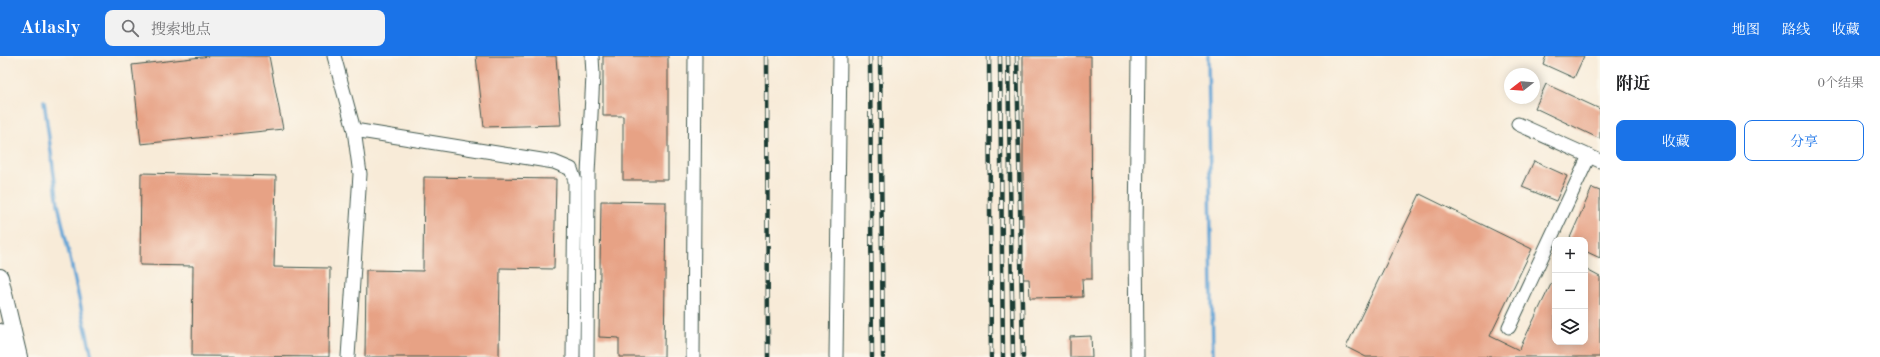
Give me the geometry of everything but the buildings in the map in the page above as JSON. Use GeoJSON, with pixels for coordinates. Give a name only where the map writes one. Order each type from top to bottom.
{"type":"FeatureCollection","features":[{"type":"Feature","properties":{"kind":"main road"},"geometry":{"type":"LineString","coordinates":[[0,277],[19,357]]}},
{"type":"Feature","properties":{"kind":"main road"},"geometry":{"type":"LineString","coordinates":[[0,332],[5,357]]}},
{"type":"Feature","properties":{"kind":"street"},"geometry":{"type":"LineString","coordinates":[[334,56],[354,130],[360,174],[348,357]]}},
{"type":"Feature","properties":{"kind":"street"},"geometry":{"type":"LineString","coordinates":[[588,357],[588,174],[593,75],[592,56]]}},
{"type":"Feature","properties":{"kind":"street"},"geometry":{"type":"LineString","coordinates":[[693,357],[695,56]]}},
{"type":"Feature","properties":{"kind":"street"},"geometry":{"type":"LineString","coordinates":[[836,357],[840,56]]}},
{"type":"Feature","properties":{"kind":"street"},"geometry":{"type":"LineString","coordinates":[[1137,357],[1136,231],[1138,56]]}},
{"type":"Feature","properties":{"kind":"street"},"geometry":{"type":"LineString","coordinates":[[1509,327],[1595,159],[1518,124]]}},
{"type":"Feature","properties":{"kind":"street"},"geometry":{"type":"LineString","coordinates":[[354,130],[554,162],[571,169],[575,181],[573,357]]}},
{"type":"Feature","properties":{"kind":"waterway"},"geometry":{"type":"LineString","coordinates":[[1208,56],[1213,357]]}},
{"type":"Feature","properties":{"kind":"waterway"},"geometry":{"type":"LineString","coordinates":[[44,101],[58,204],[92,357]]}},
{"type":"Feature","properties":{"kind":"railway"},"geometry":{"type":"LineString","coordinates":[[767,56],[768,357]]}},
{"type":"Feature","properties":{"kind":"railway"},"geometry":{"type":"LineString","coordinates":[[870,56],[872,357]]}},
{"type":"Feature","properties":{"kind":"railway"},"geometry":{"type":"LineString","coordinates":[[880,56],[883,357]]}},
{"type":"Feature","properties":{"kind":"railway"},"geometry":{"type":"LineString","coordinates":[[989,56],[991,357]]}},
{"type":"Feature","properties":{"kind":"railway"},"geometry":{"type":"LineString","coordinates":[[1000,56],[1003,357]]}},
{"type":"Feature","properties":{"kind":"railway"},"geometry":{"type":"LineString","coordinates":[[1008,56],[1013,357]]}},
{"type":"Feature","properties":{"kind":"railway"},"geometry":{"type":"LineString","coordinates":[[1017,56],[1023,357]]}}]}
